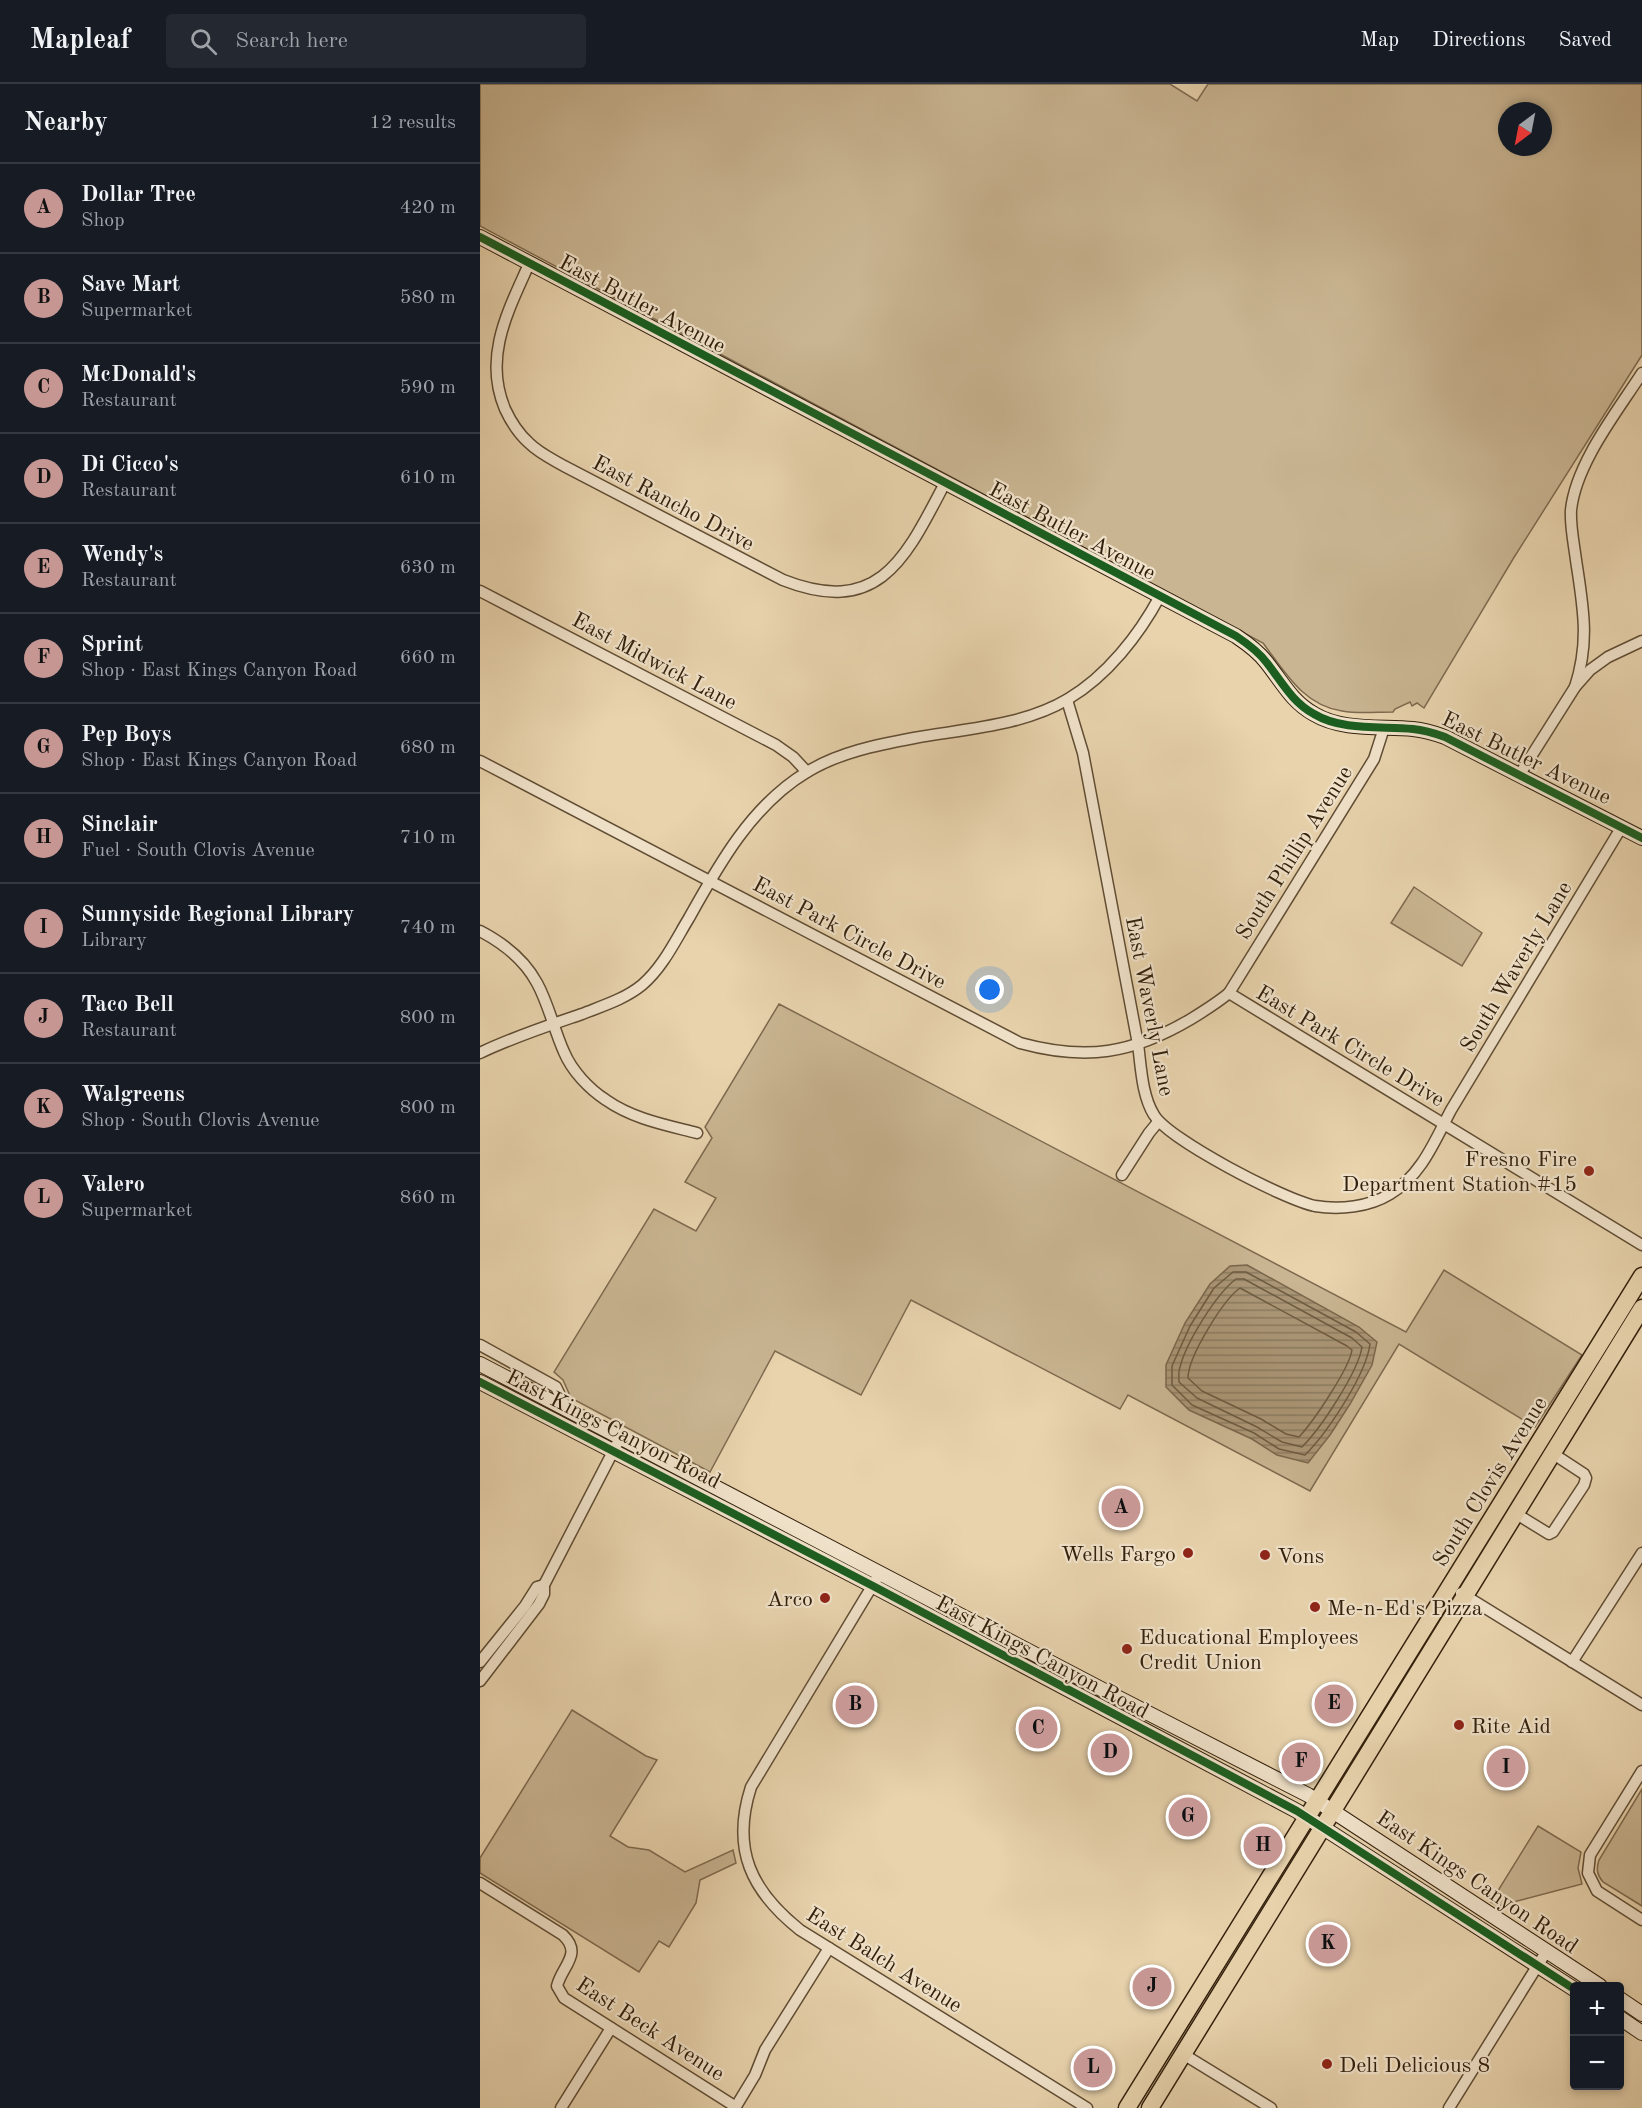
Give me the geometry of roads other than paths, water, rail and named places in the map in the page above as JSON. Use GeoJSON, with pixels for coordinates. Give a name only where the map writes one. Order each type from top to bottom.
{"type":"FeatureCollection","features":[{"type":"Feature","properties":{"kind":"main road","name":"East Butler Avenue"},"geometry":{"type":"LineString","coordinates":[[480,237],[1248,644],[1268,664],[1293,698],[1316,716],[1328,721],[1414,729],[1445,737],[1642,838]]}},
{"type":"Feature","properties":{"kind":"main road","name":"South Clovis Avenue"},"geometry":{"type":"LineString","coordinates":[[1150,2108],[1324,1827],[1458,1590],[1642,1276]]}},
{"type":"Feature","properties":{"kind":"main road","name":"South Clovis Avenue"},"geometry":{"type":"LineString","coordinates":[[1127,2108],[1317,1801],[1458,1590],[1515,1513],[1642,1308]]}},
{"type":"Feature","properties":{"kind":"main road","name":"East Kings Canyon Road"},"geometry":{"type":"LineString","coordinates":[[480,1364],[1317,1801],[1594,1982]]}},
{"type":"Feature","properties":{"kind":"main road","name":"East Kings Canyon Road"},"geometry":{"type":"LineString","coordinates":[[480,1382],[1307,1817],[1570,1986]]}},
{"type":"Feature","properties":{"kind":"main road"},"geometry":{"type":"LineString","coordinates":[[1021,1665],[1033,1663],[1106,1700],[1115,1696]]}},
{"type":"Feature","properties":{"kind":"main road"},"geometry":{"type":"LineString","coordinates":[[1222,1992],[1217,1982],[1230,1960],[1227,1946]]}},
{"type":"Feature","properties":{"kind":"main road"},"geometry":{"type":"LineString","coordinates":[[1184,2054],[1181,2042],[1194,2013],[1196,1995]]}},
{"type":"Feature","properties":{"kind":"main road"},"geometry":{"type":"LineString","coordinates":[[1624,2003],[1642,2014]]}},
{"type":"Feature","properties":{"kind":"main road"},"geometry":{"type":"LineString","coordinates":[[1624,2021],[1642,2033]]}},
{"type":"Feature","properties":{"kind":"street","name":"East Rancho Drive"},"geometry":{"type":"LineString","coordinates":[[529,264],[500,335],[495,376],[502,401],[519,432],[542,453],[564,466],[783,580],[801,587],[834,592],[852,590],[882,578],[899,563],[914,543],[945,483]]}},
{"type":"Feature","properties":{"kind":"street"},"geometry":{"type":"LineString","coordinates":[[1575,687],[1582,666],[1585,646],[1571,512],[1574,495],[1579,476],[1587,460],[1642,372]]}},
{"type":"Feature","properties":{"kind":"street","name":"East Midwick Lane"},"geometry":{"type":"LineString","coordinates":[[480,591],[776,745],[793,757],[807,772]]}},
{"type":"Feature","properties":{"kind":"street"},"geometry":{"type":"LineString","coordinates":[[480,1053],[511,1039],[608,1005],[642,985],[668,954],[732,845],[762,810],[790,783],[835,758],[866,748],[1018,719],[1067,700],[1116,657],[1151,613],[1160,596]]}},
{"type":"Feature","properties":{"kind":"street"},"geometry":{"type":"LineString","coordinates":[[1520,774],[1575,687],[1590,670],[1608,657],[1642,641]]}},
{"type":"Feature","properties":{"kind":"street","name":"East Waverly Lane"},"geometry":{"type":"LineString","coordinates":[[1067,700],[1083,753],[1148,1102],[1158,1122],[1177,1137],[1275,1192],[1315,1206],[1335,1207],[1366,1204],[1391,1193],[1403,1184],[1424,1160],[1444,1125]]}},
{"type":"Feature","properties":{"kind":"street","name":"South Phillip Avenue"},"geometry":{"type":"LineString","coordinates":[[1229,993],[1374,759],[1384,728]]}},
{"type":"Feature","properties":{"kind":"street","name":"East Park Circle Drive"},"geometry":{"type":"LineString","coordinates":[[480,761],[1020,1043],[1067,1053],[1110,1051],[1138,1044],[1169,1032],[1229,993],[1642,1245]]}},
{"type":"Feature","properties":{"kind":"street","name":"South Waverly Lane"},"geometry":{"type":"LineString","coordinates":[[1444,1125],[1621,828]]}},
{"type":"Feature","properties":{"kind":"street"},"geometry":{"type":"LineString","coordinates":[[480,931],[507,948],[528,969],[544,996],[564,1054],[573,1068],[606,1100],[641,1118],[697,1133]]}},
{"type":"Feature","properties":{"kind":"street"},"geometry":{"type":"LineString","coordinates":[[1122,1175],[1158,1122]]}},
{"type":"Feature","properties":{"kind":"street","name":"East Kings Canyon Road"},"geometry":{"type":"LineString","coordinates":[[480,1345],[556,1387],[567,1410]]}},
{"type":"Feature","properties":{"kind":"street"},"geometry":{"type":"LineString","coordinates":[[480,1681],[539,1604],[544,1594],[544,1585],[620,1438]]}},
{"type":"Feature","properties":{"kind":"street"},"geometry":{"type":"LineString","coordinates":[[1515,1513],[1550,1534],[1584,1485],[1586,1478],[1584,1474],[1552,1453]]}},
{"type":"Feature","properties":{"kind":"street"},"geometry":{"type":"LineString","coordinates":[[1572,1662],[1642,1553]]}},
{"type":"Feature","properties":{"kind":"street"},"geometry":{"type":"LineString","coordinates":[[873,1587],[880,1573]]}},
{"type":"Feature","properties":{"kind":"street"},"geometry":{"type":"LineString","coordinates":[[480,1662],[525,1606],[537,1587],[544,1585]]}},
{"type":"Feature","properties":{"kind":"street","name":"East Balch Avenue"},"geometry":{"type":"LineString","coordinates":[[873,1587],[751,1787],[744,1828],[746,1856],[755,1880],[765,1897],[780,1914],[800,1930],[1087,2108]]}},
{"type":"Feature","properties":{"kind":"street"},"geometry":{"type":"LineString","coordinates":[[1458,1590],[1642,1705]]}},
{"type":"Feature","properties":{"kind":"street"},"geometry":{"type":"LineString","coordinates":[[1642,1772],[1590,1856],[1588,1873],[1597,1891],[1642,1920]]}},
{"type":"Feature","properties":{"kind":"street","name":"East Beck Avenue"},"geometry":{"type":"LineString","coordinates":[[480,1883],[569,1941],[572,1949],[571,1956],[557,1986],[564,1998],[736,2107]]}},
{"type":"Feature","properties":{"kind":"street"},"geometry":{"type":"LineString","coordinates":[[736,2107],[755,2075],[768,2045],[829,1948]]}},
{"type":"Feature","properties":{"kind":"street"},"geometry":{"type":"LineString","coordinates":[[1449,2108],[1546,1952]]}},
{"type":"Feature","properties":{"kind":"street"},"geometry":{"type":"LineString","coordinates":[[561,2108],[611,2028]]}},
{"type":"Feature","properties":{"kind":"street"},"geometry":{"type":"LineString","coordinates":[[1184,2054],[1271,2108]]}},
{"type":"Feature","properties":{"kind":"water"},"geometry":{"type":"Polygon","coordinates":[[[1247,1265],[1359,1327],[1377,1342],[1372,1365],[1350,1404],[1308,1463],[1277,1455],[1252,1439],[1189,1410],[1166,1387],[1166,1365],[1185,1323],[1210,1284],[1230,1266],[1247,1265]]]}},
{"type":"Feature","properties":{"kind":"place","name":"Fresno Fire Department Station #15"},"geometry":{"type":"Point","coordinates":[1589,1171]}},
{"type":"Feature","properties":{"kind":"place","name":"Dollar Tree"},"geometry":{"type":"Point","coordinates":[1121,1508]}},
{"type":"Feature","properties":{"kind":"place","name":"Wells Fargo"},"geometry":{"type":"Point","coordinates":[1188,1553]}},
{"type":"Feature","properties":{"kind":"place","name":"Vons"},"geometry":{"type":"Point","coordinates":[1265,1555]}},
{"type":"Feature","properties":{"kind":"place","name":"Arco"},"geometry":{"type":"Point","coordinates":[825,1598]}},
{"type":"Feature","properties":{"kind":"place","name":"Me-n-Ed's Pizza"},"geometry":{"type":"Point","coordinates":[1315,1607]}},
{"type":"Feature","properties":{"kind":"place","name":"Educational Employees Credit Union"},"geometry":{"type":"Point","coordinates":[1127,1649]}},
{"type":"Feature","properties":{"kind":"place","name":"Wendy's"},"geometry":{"type":"Point","coordinates":[1334,1704]}},
{"type":"Feature","properties":{"kind":"place","name":"Save Mart"},"geometry":{"type":"Point","coordinates":[855,1705]}},
{"type":"Feature","properties":{"kind":"place","name":"Rite Aid"},"geometry":{"type":"Point","coordinates":[1459,1725]}},
{"type":"Feature","properties":{"kind":"place","name":"McDonald's"},"geometry":{"type":"Point","coordinates":[1038,1729]}},
{"type":"Feature","properties":{"kind":"place","name":"Di Cicco's"},"geometry":{"type":"Point","coordinates":[1110,1753]}},
{"type":"Feature","properties":{"kind":"place","name":"Sprint"},"geometry":{"type":"Point","coordinates":[1301,1762]}},
{"type":"Feature","properties":{"kind":"place","name":"Sunnyside Regional Library"},"geometry":{"type":"Point","coordinates":[1506,1768]}},
{"type":"Feature","properties":{"kind":"place","name":"Pep Boys"},"geometry":{"type":"Point","coordinates":[1188,1817]}},
{"type":"Feature","properties":{"kind":"place","name":"Sinclair"},"geometry":{"type":"Point","coordinates":[1263,1846]}},
{"type":"Feature","properties":{"kind":"place","name":"Walgreens"},"geometry":{"type":"Point","coordinates":[1328,1944]}},
{"type":"Feature","properties":{"kind":"place","name":"Taco Bell"},"geometry":{"type":"Point","coordinates":[1152,1987]}},
{"type":"Feature","properties":{"kind":"place","name":"Deli Delicious 8"},"geometry":{"type":"Point","coordinates":[1327,2064]}},
{"type":"Feature","properties":{"kind":"place","name":"Valero"},"geometry":{"type":"Point","coordinates":[1093,2068]}}]}
